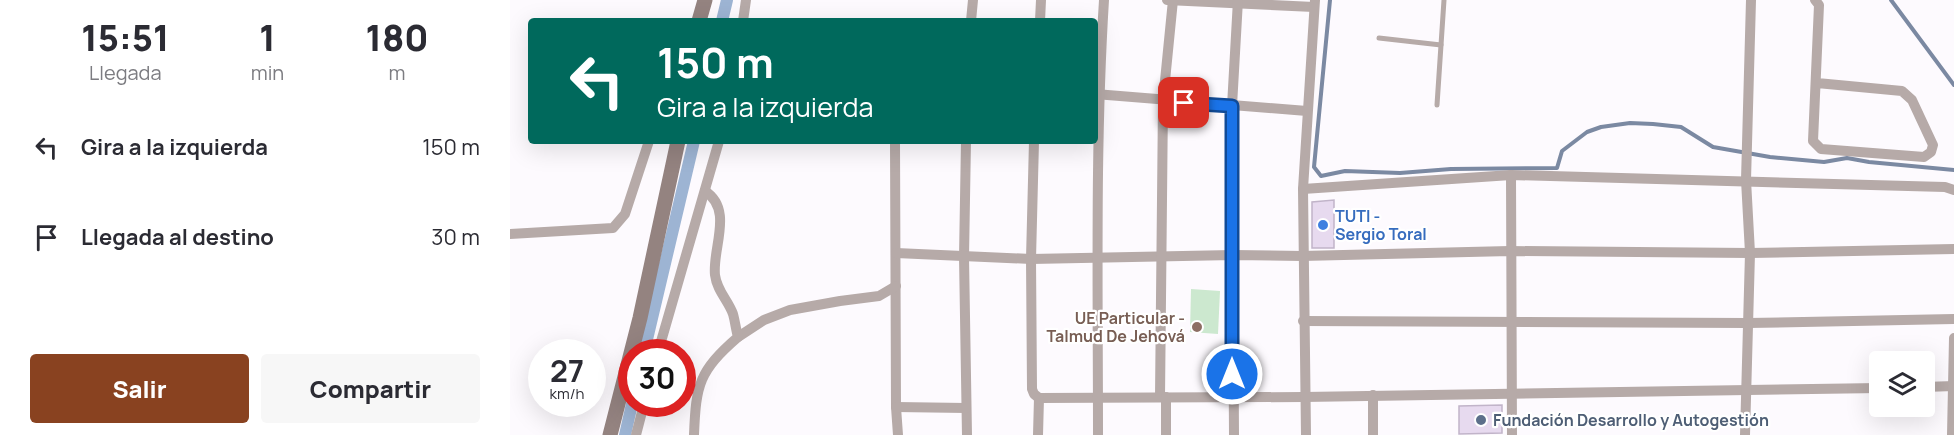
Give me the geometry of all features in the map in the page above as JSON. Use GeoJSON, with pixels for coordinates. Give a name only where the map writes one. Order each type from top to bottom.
{"type":"FeatureCollection","features":[{"type":"Feature","properties":{"kind":"street"},"geometry":{"type":"LineString","coordinates":[[700,18],[705,0]]}},
{"type":"Feature","properties":{"kind":"street"},"geometry":{"type":"LineString","coordinates":[[743,18],[746,0]]}},
{"type":"Feature","properties":{"kind":"street"},"geometry":{"type":"LineString","coordinates":[[971,18],[973,0]]}},
{"type":"Feature","properties":{"kind":"street"},"geometry":{"type":"LineString","coordinates":[[1040,18],[1041,0]]}},
{"type":"Feature","properties":{"kind":"street"},"geometry":{"type":"LineString","coordinates":[[1098,81],[1104,0]]}},
{"type":"Feature","properties":{"kind":"street"},"geometry":{"type":"LineString","coordinates":[[1166,0],[1314,3],[1303,189],[1302,256],[1306,435]]}},
{"type":"Feature","properties":{"kind":"street"},"geometry":{"type":"LineString","coordinates":[[1166,435],[1163,397],[1163,101],[1173,0]]}},
{"type":"Feature","properties":{"kind":"street"},"geometry":{"type":"LineString","coordinates":[[1745,435],[1750,253],[1746,180],[1751,0]]}},
{"type":"Feature","properties":{"kind":"street"},"geometry":{"type":"LineString","coordinates":[[1815,0],[1820,4],[1813,141],[1815,146],[1821,149],[1924,157],[1931,152],[1933,145],[1912,100],[1902,91],[1817,83]]}},
{"type":"Feature","properties":{"kind":"street"},"geometry":{"type":"LineString","coordinates":[[1234,435],[1232,106],[1238,2]]}},
{"type":"Feature","properties":{"kind":"street"},"geometry":{"type":"LineString","coordinates":[[1098,95],[1307,111]]}},
{"type":"Feature","properties":{"kind":"street"},"geometry":{"type":"LineString","coordinates":[[510,234],[613,228],[625,214],[649,144]]}},
{"type":"Feature","properties":{"kind":"street"},"geometry":{"type":"LineString","coordinates":[[610,435],[640,318],[677,144]]}},
{"type":"Feature","properties":{"kind":"street"},"geometry":{"type":"LineString","coordinates":[[662,339],[718,144]]}},
{"type":"Feature","properties":{"kind":"street"},"geometry":{"type":"LineString","coordinates":[[895,144],[898,435]]}},
{"type":"Feature","properties":{"kind":"street"},"geometry":{"type":"LineString","coordinates":[[966,144],[964,257],[966,435]]}},
{"type":"Feature","properties":{"kind":"street"},"geometry":{"type":"LineString","coordinates":[[1034,144],[1031,259],[1032,389],[1039,398],[1232,398],[1869,388]]}},
{"type":"Feature","properties":{"kind":"street"},"geometry":{"type":"LineString","coordinates":[[1097,144],[1098,435]]}},
{"type":"Feature","properties":{"kind":"street"},"geometry":{"type":"LineString","coordinates":[[1511,175],[1512,435]]}},
{"type":"Feature","properties":{"kind":"street"},"geometry":{"type":"LineString","coordinates":[[1303,189],[1511,175],[1746,180],[1945,187],[1954,190]]}},
{"type":"Feature","properties":{"kind":"street"},"geometry":{"type":"LineString","coordinates":[[705,191],[715,201],[720,213],[721,227],[715,255],[715,275],[718,289],[732,312],[738,337]]}},
{"type":"Feature","properties":{"kind":"street"},"geometry":{"type":"LineString","coordinates":[[896,253],[1031,259],[1510,251],[1750,253],[1954,249]]}},
{"type":"Feature","properties":{"kind":"street"},"geometry":{"type":"LineString","coordinates":[[694,435],[697,397],[702,378],[718,354],[738,337],[764,320],[790,310],[879,296],[896,286]]}},
{"type":"Feature","properties":{"kind":"street"},"geometry":{"type":"LineString","coordinates":[[1303,321],[1748,323],[1954,319]]}},
{"type":"Feature","properties":{"kind":"street"},"geometry":{"type":"LineString","coordinates":[[1952,435],[1954,338]]}},
{"type":"Feature","properties":{"kind":"street"},"geometry":{"type":"LineString","coordinates":[[1935,387],[1953,387]]}},
{"type":"Feature","properties":{"kind":"street"},"geometry":{"type":"LineString","coordinates":[[1373,395],[1373,435]]}},
{"type":"Feature","properties":{"kind":"street"},"geometry":{"type":"LineString","coordinates":[[1038,435],[1039,398]]}},
{"type":"Feature","properties":{"kind":"street"},"geometry":{"type":"LineString","coordinates":[[896,407],[966,408]]}},
{"type":"Feature","properties":{"kind":"street"},"geometry":{"type":"LineString","coordinates":[[636,435],[641,417]]}},
{"type":"Feature","properties":{"kind":"lane"},"geometry":{"type":"LineString","coordinates":[[1437,105],[1444,0]]}},
{"type":"Feature","properties":{"kind":"lane"},"geometry":{"type":"LineString","coordinates":[[1379,38],[1441,45]]}},
{"type":"Feature","properties":{"kind":"green space"},"geometry":{"type":"Polygon","coordinates":[[[1191,289],[1220,291],[1218,334],[1190,332],[1191,289]]]}},
{"type":"Feature","properties":{"kind":"building","name":"TUTI - Sergio Toral"},"geometry":{"type":"Polygon","coordinates":[[[1334,200],[1334,248],[1312,248],[1312,202],[1334,200]]]}},
{"type":"Feature","properties":{"kind":"building","name":"Fundación Desarrollo y Autogestión"},"geometry":{"type":"Polygon","coordinates":[[[1502,405],[1502,433],[1459,434],[1459,406],[1502,405]]]}},
{"type":"Feature","properties":{"kind":"waterway"},"geometry":{"type":"LineString","coordinates":[[723,18],[727,0]]}},
{"type":"Feature","properties":{"kind":"waterway"},"geometry":{"type":"LineString","coordinates":[[1330,0],[1314,167],[1321,176],[1345,171],[1400,173],[1451,169],[1557,168],[1562,151],[1587,132],[1601,127],[1630,123],[1681,127],[1713,147],[1770,157],[1824,162],[1847,158],[1954,170]]}},
{"type":"Feature","properties":{"kind":"waterway"},"geometry":{"type":"LineString","coordinates":[[1891,0],[1954,85]]}},
{"type":"Feature","properties":{"kind":"waterway"},"geometry":{"type":"LineString","coordinates":[[647,339],[693,144]]}},
{"type":"Feature","properties":{"kind":"waterway"},"geometry":{"type":"LineString","coordinates":[[625,435],[629,417]]}},
{"type":"Feature","properties":{"kind":"place","name":"TUTI - Sergio Toral"},"geometry":{"type":"Point","coordinates":[1323,225]}},
{"type":"Feature","properties":{"kind":"place","name":"UE Particular - Talmud De Jehová"},"geometry":{"type":"Point","coordinates":[1197,327]}},
{"type":"Feature","properties":{"kind":"place","name":"Fundación Desarrollo y Autogestión"},"geometry":{"type":"Point","coordinates":[1481,420]}},
{"type":"Feature","properties":{"kind":"route"},"geometry":{"type":"LineString","coordinates":[[1184,103],[1232,106],[1232,374]]}}]}
